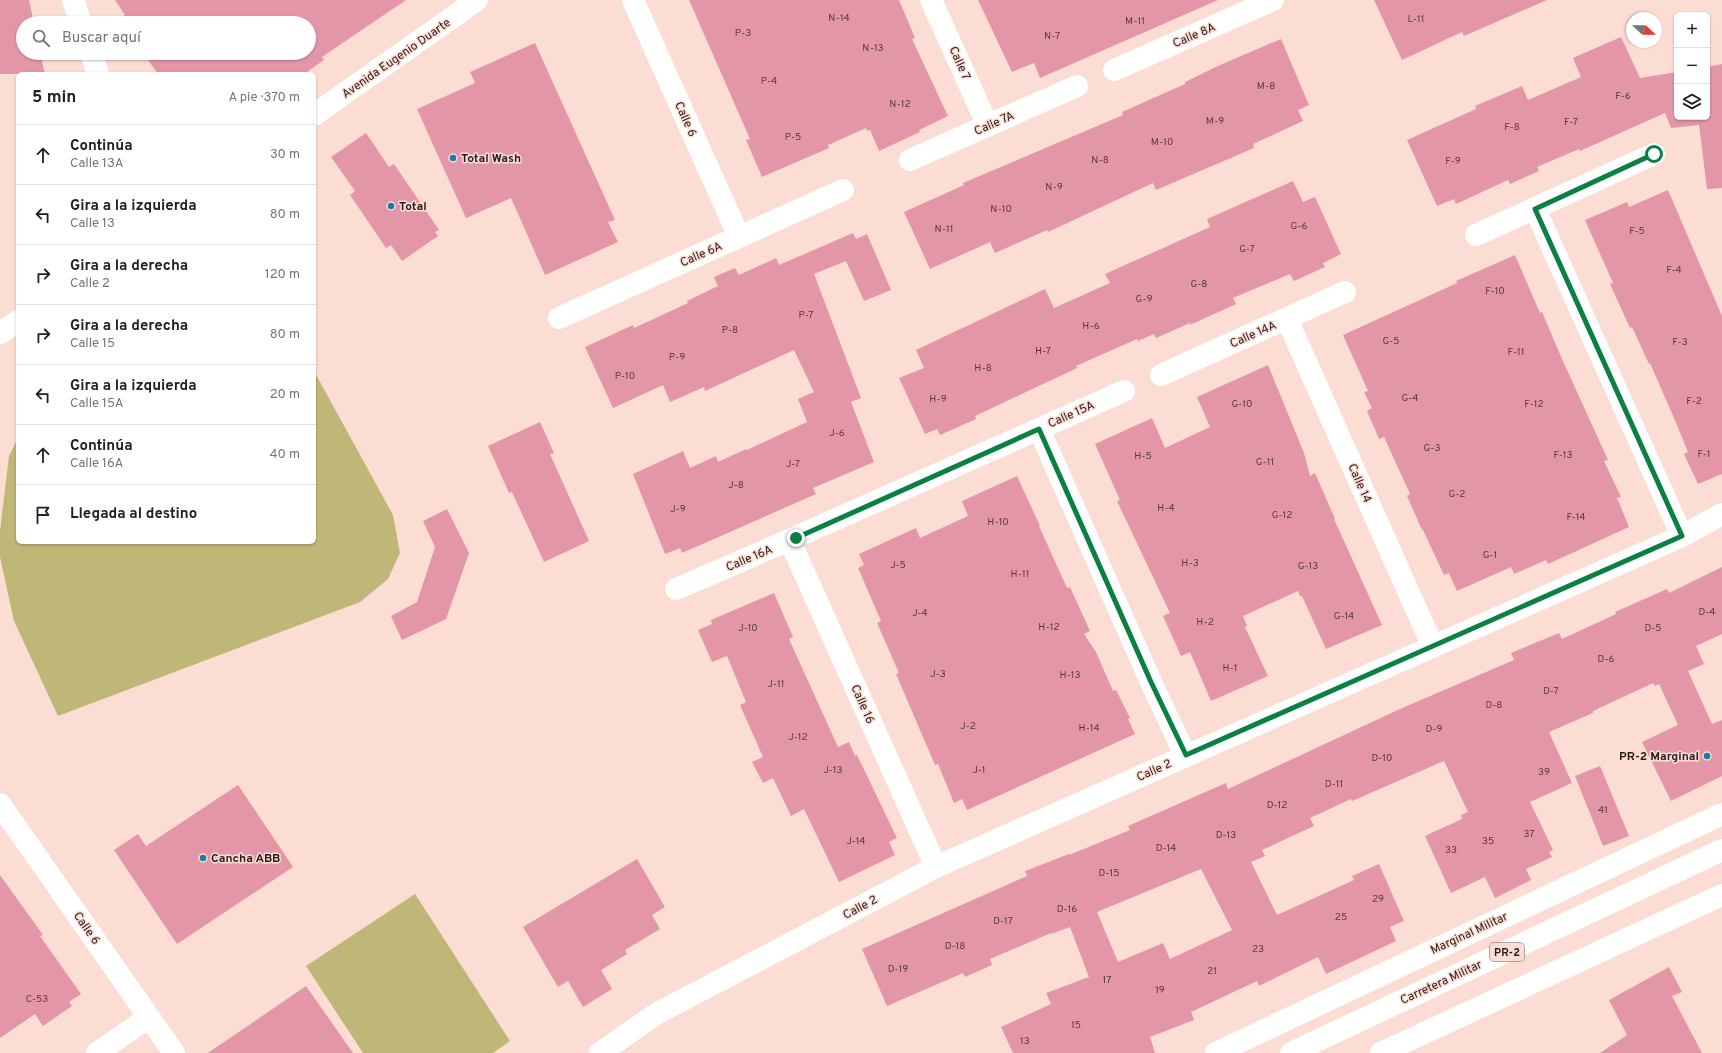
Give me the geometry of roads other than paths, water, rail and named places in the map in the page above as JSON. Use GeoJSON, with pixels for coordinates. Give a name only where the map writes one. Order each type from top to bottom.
{"type":"FeatureCollection","features":[{"type":"Feature","properties":{"kind":"street"},"geometry":{"type":"LineString","coordinates":[[73,0],[79,16]]}},
{"type":"Feature","properties":{"kind":"street","name":"Avenida Eugenio Duarte"},"geometry":{"type":"LineString","coordinates":[[316,114],[477,0]]}},
{"type":"Feature","properties":{"kind":"street","name":"Calle 6"},"geometry":{"type":"LineString","coordinates":[[633,0],[739,237]]}},
{"type":"Feature","properties":{"kind":"street","name":"Calle 7"},"geometry":{"type":"LineString","coordinates":[[931,0],[988,126]]}},
{"type":"Feature","properties":{"kind":"street","name":"Calle 8A"},"geometry":{"type":"LineString","coordinates":[[1114,70],[1234,8],[1273,0]]}},
{"type":"Feature","properties":{"kind":"street"},"geometry":{"type":"LineString","coordinates":[[93,60],[97,72]]}},
{"type":"Feature","properties":{"kind":"street","name":"Calle 7A"},"geometry":{"type":"LineString","coordinates":[[910,160],[1077,86]]}},
{"type":"Feature","properties":{"kind":"street"},"geometry":{"type":"LineString","coordinates":[[1476,235],[1654,154]]}},
{"type":"Feature","properties":{"kind":"street","name":"Calle 6A"},"geometry":{"type":"LineString","coordinates":[[559,318],[843,190]]}},
{"type":"Feature","properties":{"kind":"street"},"geometry":{"type":"LineString","coordinates":[[1535,209],[1682,536]]}},
{"type":"Feature","properties":{"kind":"street","name":"Calle 14A"},"geometry":{"type":"LineString","coordinates":[[1161,374],[1345,292]]}},
{"type":"Feature","properties":{"kind":"street","name":"Calle 14"},"geometry":{"type":"LineString","coordinates":[[1287,319],[1433,647]]}},
{"type":"Feature","properties":{"kind":"street"},"geometry":{"type":"LineString","coordinates":[[0,333],[16,322]]}},
{"type":"Feature","properties":{"kind":"street","name":"Calle 15A"},"geometry":{"type":"LineString","coordinates":[[952,467],[1124,390]]}},
{"type":"Feature","properties":{"kind":"street"},"geometry":{"type":"LineString","coordinates":[[1039,429],[1151,682],[1186,755]]}},
{"type":"Feature","properties":{"kind":"street","name":"Calle 16A"},"geometry":{"type":"LineString","coordinates":[[676,589],[790,541],[952,467]]}},
{"type":"Feature","properties":{"kind":"street","name":"Calle 2"},"geometry":{"type":"LineString","coordinates":[[600,1053],[656,1014],[936,867],[1682,536],[1722,514]]}},
{"type":"Feature","properties":{"kind":"street","name":"Calle 16"},"geometry":{"type":"LineString","coordinates":[[790,541],[936,867]]}},
{"type":"Feature","properties":{"kind":"street","name":"Calle 6"},"geometry":{"type":"LineString","coordinates":[[0,804],[174,1053]]}},
{"type":"Feature","properties":{"kind":"street","name":"Marginal Militar"},"geometry":{"type":"LineString","coordinates":[[1216,1053],[1722,814]]}},
{"type":"Feature","properties":{"kind":"street","name":"Carretera Militar"},"geometry":{"type":"LineString","coordinates":[[1291,1053],[1722,850]]}},
{"type":"Feature","properties":{"kind":"street"},"geometry":{"type":"LineString","coordinates":[[1381,1053],[1722,895]]}},
{"type":"Feature","properties":{"kind":"street"},"geometry":{"type":"LineString","coordinates":[[97,1053],[149,1017]]}},
{"type":"Feature","properties":{"kind":"place","name":"Total Wash"},"geometry":{"type":"Point","coordinates":[453,158]}},
{"type":"Feature","properties":{"kind":"place","name":"Total"},"geometry":{"type":"Point","coordinates":[391,206]}},
{"type":"Feature","properties":{"kind":"place","name":"PR-2 Marginal"},"geometry":{"type":"Point","coordinates":[1707,756]}},
{"type":"Feature","properties":{"kind":"place","name":"Cancha ABB"},"geometry":{"type":"Point","coordinates":[203,858]}}]}
